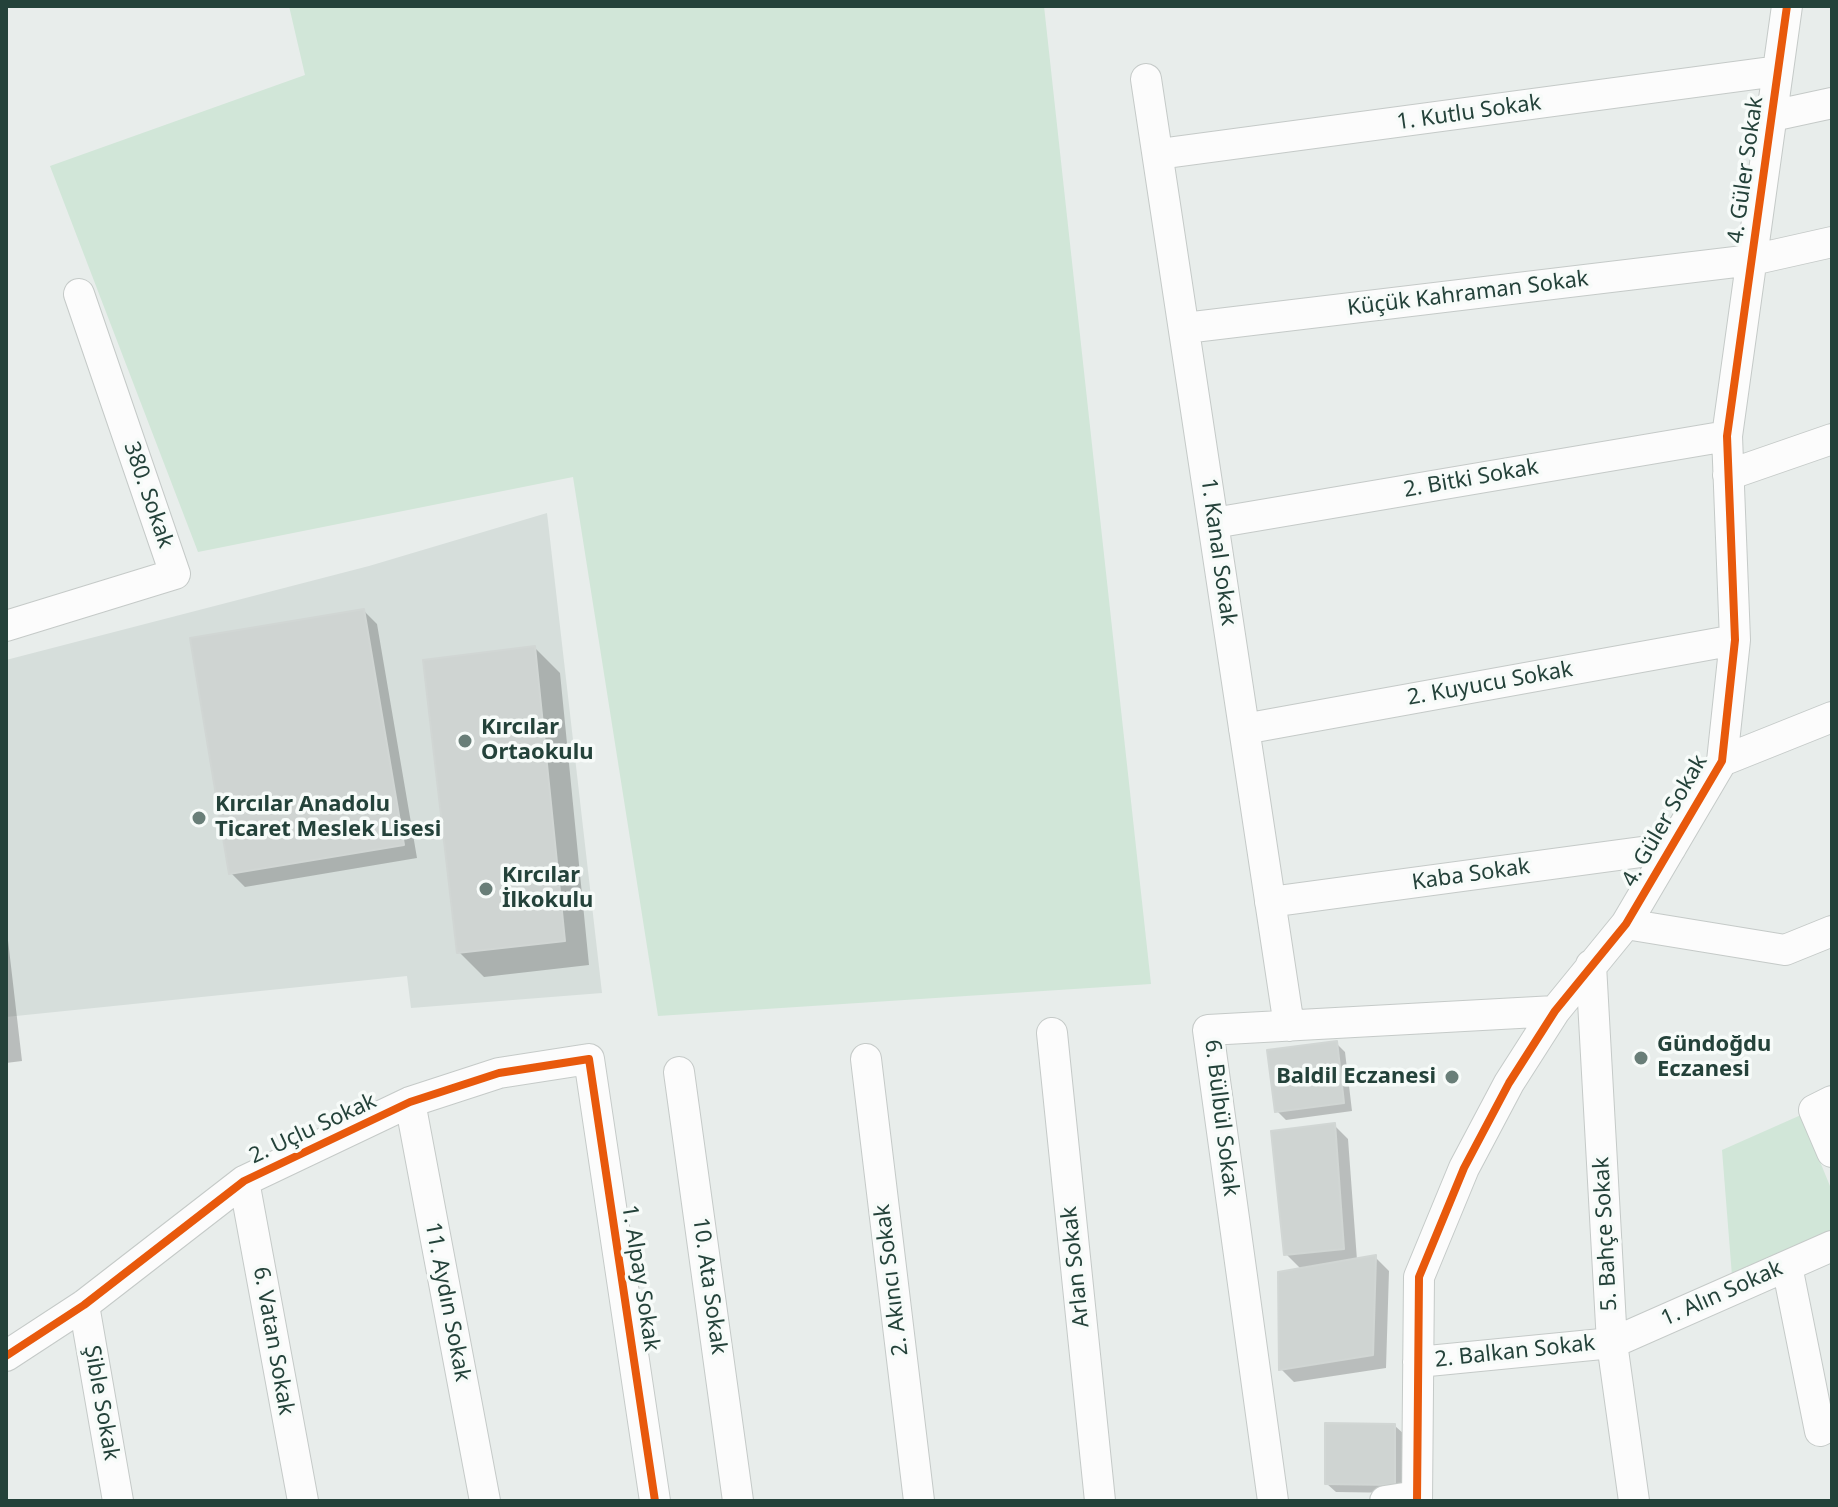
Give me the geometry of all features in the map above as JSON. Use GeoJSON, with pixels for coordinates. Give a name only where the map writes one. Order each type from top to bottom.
{"type":"FeatureCollection","features":[{"type":"Feature","properties":{"kind":"street","name":"4. Güler Sokak"},"geometry":{"type":"LineString","coordinates":[[1417,1498],[1419,1277],[1464,1168],[1509,1083],[1555,1011],[1626,924],[1722,761],[1735,640],[1727,436],[1787,6]]}},
{"type":"Feature","properties":{"kind":"street","name":"1. Kutlu Sokak"},"geometry":{"type":"LineString","coordinates":[[1159,154],[1778,71]]}},
{"type":"Feature","properties":{"kind":"street","name":"1. Kanal Sokak"},"geometry":{"type":"LineString","coordinates":[[1146,79],[1289,1026]]}},
{"type":"Feature","properties":{"kind":"street"},"geometry":{"type":"LineString","coordinates":[[1772,116],[1832,103]]}},
{"type":"Feature","properties":{"kind":"street","name":"Küçük Kahraman Sokak"},"geometry":{"type":"LineString","coordinates":[[1185,328],[1752,260],[1832,242]]}},
{"type":"Feature","properties":{"kind":"street","name":"380. Sokak"},"geometry":{"type":"LineString","coordinates":[[6,626],[175,574],[79,294]]}},
{"type":"Feature","properties":{"kind":"street","name":"2. Bitki Sokak"},"geometry":{"type":"LineString","coordinates":[[1214,523],[1727,436]]}},
{"type":"Feature","properties":{"kind":"street"},"geometry":{"type":"LineString","coordinates":[[1728,475],[1832,439]]}},
{"type":"Feature","properties":{"kind":"street","name":"2. Kuyucu Sokak"},"geometry":{"type":"LineString","coordinates":[[1244,729],[1735,640]]}},
{"type":"Feature","properties":{"kind":"street"},"geometry":{"type":"LineString","coordinates":[[1722,761],[1832,717]]}},
{"type":"Feature","properties":{"kind":"street","name":"Kaba Sokak"},"geometry":{"type":"LineString","coordinates":[[1270,902],[1671,848]]}},
{"type":"Feature","properties":{"kind":"street"},"geometry":{"type":"LineString","coordinates":[[1626,924],[1785,950],[1832,931]]}},
{"type":"Feature","properties":{"kind":"street","name":"5. Bahçe Sokak"},"geometry":{"type":"LineString","coordinates":[[1591,965],[1612,1343],[1634,1501]]}},
{"type":"Feature","properties":{"kind":"street","name":"6. Bülbül Sokak"},"geometry":{"type":"LineString","coordinates":[[1273,1501],[1208,1030],[1555,1011]]}},
{"type":"Feature","properties":{"kind":"street","name":"Arlan Sokak"},"geometry":{"type":"LineString","coordinates":[[1052,1033],[1100,1501]]}},
{"type":"Feature","properties":{"kind":"street","name":"2. Uçlu Sokak"},"geometry":{"type":"LineString","coordinates":[[6,1356],[84,1305],[244,1181],[410,1102],[499,1073],[589,1059]]}},
{"type":"Feature","properties":{"kind":"street","name":"1. Alpay Sokak"},"geometry":{"type":"LineString","coordinates":[[589,1059],[655,1501]]}},
{"type":"Feature","properties":{"kind":"street","name":"2. Akıncı Sokak"},"geometry":{"type":"LineString","coordinates":[[866,1059],[919,1501]]}},
{"type":"Feature","properties":{"kind":"street","name":"10. Ata Sokak"},"geometry":{"type":"LineString","coordinates":[[679,1072],[738,1501]]}},
{"type":"Feature","properties":{"kind":"street"},"geometry":{"type":"LineString","coordinates":[[1832,1101],[1814,1110],[1832,1152]]}},
{"type":"Feature","properties":{"kind":"street","name":"11. Aydın Sokak"},"geometry":{"type":"LineString","coordinates":[[410,1102],[485,1501]]}},
{"type":"Feature","properties":{"kind":"street","name":"6. Vatan Sokak"},"geometry":{"type":"LineString","coordinates":[[244,1181],[303,1501]]}},
{"type":"Feature","properties":{"kind":"street","name":"1. Alın Sokak"},"geometry":{"type":"LineString","coordinates":[[1612,1343],[1832,1246]]}},
{"type":"Feature","properties":{"kind":"street"},"geometry":{"type":"LineString","coordinates":[[1787,1266],[1820,1431],[1832,1425]]}},
{"type":"Feature","properties":{"kind":"street","name":"Şible Sokak"},"geometry":{"type":"LineString","coordinates":[[84,1305],[118,1501]]}},
{"type":"Feature","properties":{"kind":"street","name":"2. Balkan Sokak"},"geometry":{"type":"LineString","coordinates":[[1418,1362],[1612,1343]]}},
{"type":"Feature","properties":{"kind":"street"},"geometry":{"type":"LineString","coordinates":[[1385,1501],[1417,1498]]}},
{"type":"Feature","properties":{"kind":"shaded area","name":"Kırcılar Anadolu Ticaret Meslek Lisesi"},"geometry":{"type":"Polygon","coordinates":[[[547,513],[602,993],[411,1008],[407,976],[6,1017],[6,660],[369,566],[547,513]]]}},
{"type":"Feature","properties":{"kind":"green space"},"geometry":{"type":"Polygon","coordinates":[[[289,6],[1044,6],[1151,984],[658,1016],[573,477],[198,552],[50,166],[305,75],[289,6]]]}},
{"type":"Feature","properties":{"kind":"green space"},"geometry":{"type":"Polygon","coordinates":[[[1801,1115],[1832,1191],[1832,1231],[1732,1276],[1722,1150],[1801,1115]]]}},
{"type":"Feature","properties":{"kind":"building"},"geometry":{"type":"Polygon","coordinates":[[[364,609],[404,845],[229,874],[190,638],[364,609]]]}},
{"type":"Feature","properties":{"kind":"building"},"geometry":{"type":"Polygon","coordinates":[[[535,646],[565,941],[457,953],[423,660],[535,646]]]}},
{"type":"Feature","properties":{"kind":"building"},"geometry":{"type":"Polygon","coordinates":[[[1337,1041],[1344,1103],[1275,1112],[1267,1050],[1337,1041]]]}},
{"type":"Feature","properties":{"kind":"building"},"geometry":{"type":"Polygon","coordinates":[[[1335,1123],[1344,1249],[1284,1255],[1271,1131],[1335,1123]]]}},
{"type":"Feature","properties":{"kind":"building"},"geometry":{"type":"Polygon","coordinates":[[[1376,1255],[1373,1355],[1279,1370],[1278,1272],[1376,1255]]]}},
{"type":"Feature","properties":{"kind":"building"},"geometry":{"type":"Polygon","coordinates":[[[1325,1423],[1395,1424],[1395,1485],[1325,1484],[1325,1423]]]}},
{"type":"Feature","properties":{"kind":"cycle path"},"geometry":{"type":"LineString","coordinates":[[1417,1501],[1419,1277],[1464,1168],[1509,1083],[1555,1011],[1626,924],[1722,761],[1735,640],[1727,436],[1787,6]]}},
{"type":"Feature","properties":{"kind":"cycle path"},"geometry":{"type":"LineString","coordinates":[[6,1356],[84,1305],[244,1181],[410,1102],[499,1073],[589,1059],[655,1501]]}},
{"type":"Feature","properties":{"kind":"place","name":"Kırcılar Ortaokulu"},"geometry":{"type":"Point","coordinates":[465,741]}},
{"type":"Feature","properties":{"kind":"place","name":"Kırcılar Anadolu Ticaret Meslek Lisesi"},"geometry":{"type":"Point","coordinates":[199,818]}},
{"type":"Feature","properties":{"kind":"place","name":"Kırcılar İlkokulu"},"geometry":{"type":"Point","coordinates":[486,889]}},
{"type":"Feature","properties":{"kind":"place","name":"Gündoğdu Eczanesi"},"geometry":{"type":"Point","coordinates":[1641,1058]}},
{"type":"Feature","properties":{"kind":"place","name":"Baldil Eczanesi"},"geometry":{"type":"Point","coordinates":[1452,1077]}}]}
